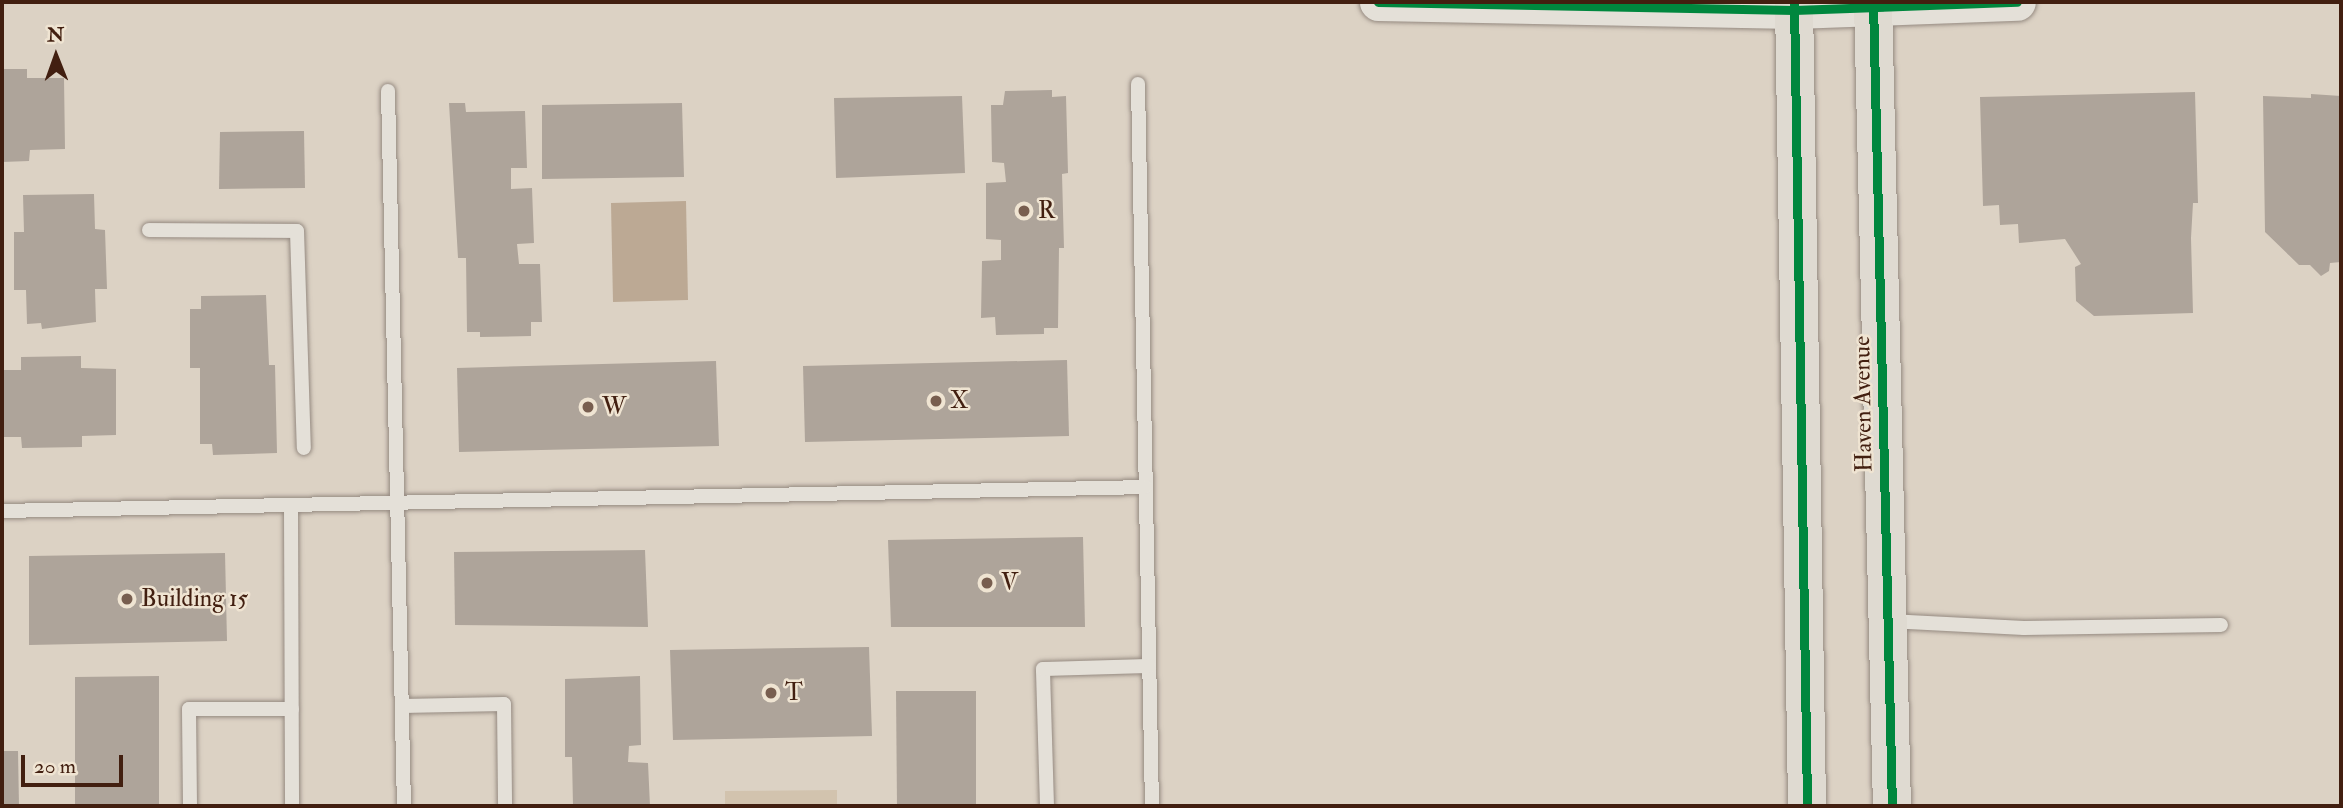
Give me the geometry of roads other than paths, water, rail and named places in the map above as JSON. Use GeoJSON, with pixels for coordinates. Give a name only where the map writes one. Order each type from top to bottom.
{"type":"FeatureCollection","features":[{"type":"Feature","properties":{"kind":"main road","name":"Haven Avenue"},"geometry":{"type":"LineString","coordinates":[[1873,4],[1892,806]]}},
{"type":"Feature","properties":{"kind":"main road"},"geometry":{"type":"LineString","coordinates":[[1794,6],[1807,806]]}},
{"type":"Feature","properties":{"kind":"street"},"geometry":{"type":"LineString","coordinates":[[1378,2],[1794,6],[2017,2]]}},
{"type":"Feature","properties":{"kind":"lane"},"geometry":{"type":"LineString","coordinates":[[1138,84],[1152,806]]}},
{"type":"Feature","properties":{"kind":"lane"},"geometry":{"type":"LineString","coordinates":[[388,90],[404,806]]}},
{"type":"Feature","properties":{"kind":"lane"},"geometry":{"type":"LineString","coordinates":[[149,230],[297,231],[304,448]]}},
{"type":"Feature","properties":{"kind":"lane"},"geometry":{"type":"LineString","coordinates":[[2,511],[396,506],[1144,487]]}},
{"type":"Feature","properties":{"kind":"lane"},"geometry":{"type":"LineString","coordinates":[[291,508],[292,806]]}},
{"type":"Feature","properties":{"kind":"lane"},"geometry":{"type":"LineString","coordinates":[[1887,621],[2024,628],[2221,625]]}},
{"type":"Feature","properties":{"kind":"lane"},"geometry":{"type":"LineString","coordinates":[[1046,806],[1043,669],[1149,666]]}},
{"type":"Feature","properties":{"kind":"lane"},"geometry":{"type":"LineString","coordinates":[[401,706],[504,704],[505,806]]}},
{"type":"Feature","properties":{"kind":"lane"},"geometry":{"type":"LineString","coordinates":[[190,806],[189,709],[292,709]]}},
{"type":"Feature","properties":{"kind":"place","name":"R"},"geometry":{"type":"Point","coordinates":[1024,211]}},
{"type":"Feature","properties":{"kind":"place","name":"X"},"geometry":{"type":"Point","coordinates":[936,401]}},
{"type":"Feature","properties":{"kind":"place","name":"W"},"geometry":{"type":"Point","coordinates":[588,407]}},
{"type":"Feature","properties":{"kind":"place","name":"V"},"geometry":{"type":"Point","coordinates":[987,583]}},
{"type":"Feature","properties":{"kind":"place","name":"Building 15"},"geometry":{"type":"Point","coordinates":[127,599]}},
{"type":"Feature","properties":{"kind":"place","name":"T"},"geometry":{"type":"Point","coordinates":[771,693]}}]}
